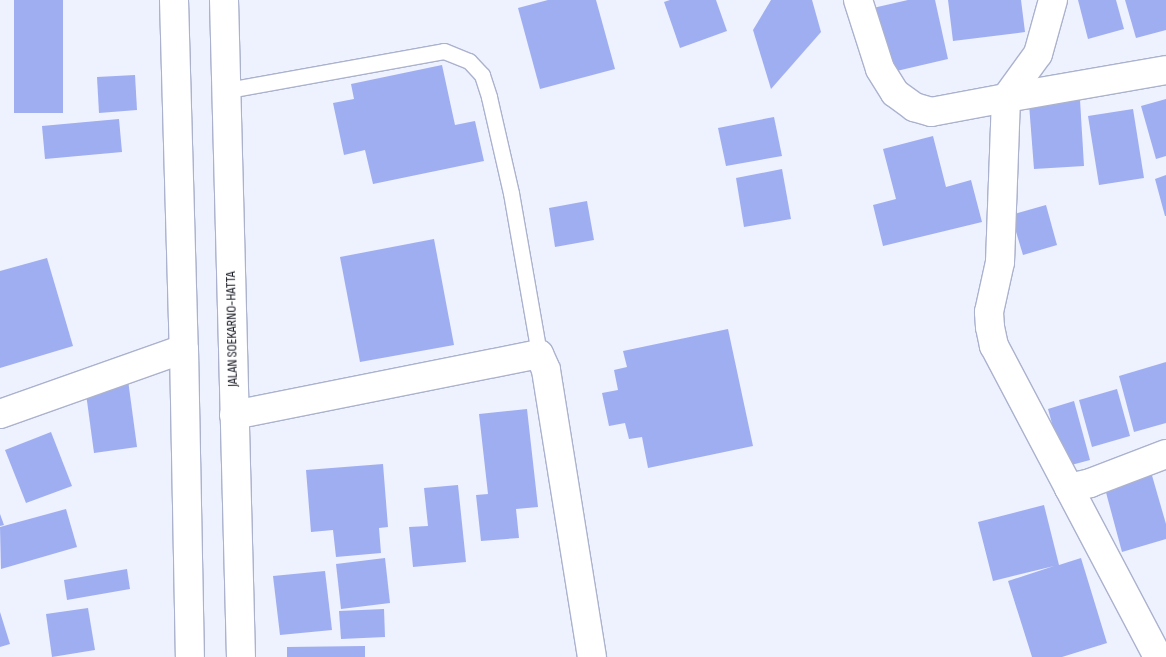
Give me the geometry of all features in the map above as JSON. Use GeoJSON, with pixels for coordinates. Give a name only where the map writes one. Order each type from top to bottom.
{"type":"FeatureCollection","features":[{"type":"Feature","properties":{"kind":"main road"},"geometry":{"type":"LineString","coordinates":[[174,0],[184,349],[190,657]]}},
{"type":"Feature","properties":{"kind":"main road","name":"JALAN SOEKARNO-HATTA"},"geometry":{"type":"LineString","coordinates":[[224,0],[228,90],[241,657]]}},
{"type":"Feature","properties":{"kind":"main road"},"geometry":{"type":"LineString","coordinates":[[858,0],[880,69],[895,93],[914,107],[931,112],[1166,70]]}},
{"type":"Feature","properties":{"kind":"main road"},"geometry":{"type":"LineString","coordinates":[[1053,0],[1038,54],[1006,98],[1000,262],[989,312],[990,327],[994,346],[1158,657]]}},
{"type":"Feature","properties":{"kind":"main road"},"geometry":{"type":"LineString","coordinates":[[0,414],[184,349]]}},
{"type":"Feature","properties":{"kind":"main road"},"geometry":{"type":"LineString","coordinates":[[234,416],[539,354],[546,370],[592,657]]}},
{"type":"Feature","properties":{"kind":"main road"},"geometry":{"type":"LineString","coordinates":[[1069,488],[1090,484],[1166,454]]}},
{"type":"Feature","properties":{"kind":"lane"},"geometry":{"type":"LineString","coordinates":[[228,90],[444,51],[469,61],[482,75],[489,96],[511,193],[539,354]]}},
{"type":"Feature","properties":{"kind":"building"},"geometry":{"type":"Polygon","coordinates":[[[14,0],[63,0],[63,113],[14,113],[14,0]]]}},
{"type":"Feature","properties":{"kind":"building"},"geometry":{"type":"Polygon","coordinates":[[[548,0],[596,0],[615,69],[540,89],[518,8],[548,0]]]}},
{"type":"Feature","properties":{"kind":"building"},"geometry":{"type":"Polygon","coordinates":[[[670,0],[716,0],[727,31],[680,48],[664,2],[670,0]]]}},
{"type":"Feature","properties":{"kind":"building"},"geometry":{"type":"Polygon","coordinates":[[[771,0],[812,0],[821,32],[771,89],[753,30],[771,0]]]}},
{"type":"Feature","properties":{"kind":"building"},"geometry":{"type":"Polygon","coordinates":[[[908,0],[935,0],[948,59],[888,73],[873,8],[908,0]]]}},
{"type":"Feature","properties":{"kind":"building"},"geometry":{"type":"Polygon","coordinates":[[[948,0],[1021,0],[1025,32],[953,41],[948,0]]]}},
{"type":"Feature","properties":{"kind":"building"},"geometry":{"type":"Polygon","coordinates":[[[1078,0],[1116,0],[1124,29],[1088,39],[1078,0]]]}},
{"type":"Feature","properties":{"kind":"building"},"geometry":{"type":"Polygon","coordinates":[[[1125,0],[1166,0],[1166,30],[1136,38],[1125,0]]]}},
{"type":"Feature","properties":{"kind":"building"},"geometry":{"type":"Polygon","coordinates":[[[442,65],[455,125],[475,121],[484,161],[373,184],[365,150],[344,155],[333,103],[354,99],[351,84],[442,65]]]}},
{"type":"Feature","properties":{"kind":"building"},"geometry":{"type":"Polygon","coordinates":[[[135,75],[137,110],[99,113],[97,77],[135,75]]]}},
{"type":"Feature","properties":{"kind":"building"},"geometry":{"type":"Polygon","coordinates":[[[1166,99],[1166,156],[1156,159],[1141,106],[1166,99]]]}},
{"type":"Feature","properties":{"kind":"building"},"geometry":{"type":"Polygon","coordinates":[[[1080,100],[1084,166],[1034,169],[1029,104],[1080,100]]]}},
{"type":"Feature","properties":{"kind":"building"},"geometry":{"type":"Polygon","coordinates":[[[1133,109],[1144,178],[1099,185],[1088,116],[1133,109]]]}},
{"type":"Feature","properties":{"kind":"building"},"geometry":{"type":"Polygon","coordinates":[[[774,117],[782,156],[726,166],[718,128],[774,117]]]}},
{"type":"Feature","properties":{"kind":"building"},"geometry":{"type":"Polygon","coordinates":[[[119,119],[122,152],[45,159],[42,126],[119,119]]]}},
{"type":"Feature","properties":{"kind":"building"},"geometry":{"type":"Polygon","coordinates":[[[933,136],[946,187],[971,180],[982,222],[883,246],[873,205],[896,199],[883,149],[933,136]]]}},
{"type":"Feature","properties":{"kind":"building"},"geometry":{"type":"Polygon","coordinates":[[[782,169],[791,219],[744,227],[736,178],[782,169]]]}},
{"type":"Feature","properties":{"kind":"building"},"geometry":{"type":"Polygon","coordinates":[[[1166,175],[1166,216],[1165,216],[1155,179],[1166,175]]]}},
{"type":"Feature","properties":{"kind":"building"},"geometry":{"type":"Polygon","coordinates":[[[587,201],[594,240],[555,247],[549,208],[587,201]]]}},
{"type":"Feature","properties":{"kind":"building"},"geometry":{"type":"Polygon","coordinates":[[[1046,205],[1057,245],[1023,255],[1011,215],[1046,205]]]}},
{"type":"Feature","properties":{"kind":"building"},"geometry":{"type":"Polygon","coordinates":[[[434,239],[454,345],[360,362],[340,257],[434,239]]]}},
{"type":"Feature","properties":{"kind":"building"},"geometry":{"type":"Polygon","coordinates":[[[47,258],[73,346],[0,368],[0,271],[47,258]]]}},
{"type":"Feature","properties":{"kind":"building"},"geometry":{"type":"Polygon","coordinates":[[[728,329],[753,446],[648,468],[642,437],[629,439],[625,423],[609,426],[602,393],[618,390],[614,370],[627,367],[623,351],[728,329]]]}},
{"type":"Feature","properties":{"kind":"building"},"geometry":{"type":"Polygon","coordinates":[[[1166,362],[1166,423],[1134,432],[1119,376],[1166,362]]]}},
{"type":"Feature","properties":{"kind":"building"},"geometry":{"type":"Polygon","coordinates":[[[128,380],[137,447],[94,453],[85,386],[128,380]]]}},
{"type":"Feature","properties":{"kind":"building"},"geometry":{"type":"Polygon","coordinates":[[[1117,389],[1130,436],[1092,447],[1079,400],[1117,389]]]}},
{"type":"Feature","properties":{"kind":"building"},"geometry":{"type":"Polygon","coordinates":[[[1074,401],[1090,460],[1064,467],[1048,409],[1074,401]]]}},
{"type":"Feature","properties":{"kind":"building"},"geometry":{"type":"Polygon","coordinates":[[[527,409],[538,507],[516,509],[519,538],[481,541],[476,495],[488,494],[479,414],[527,409]]]}},
{"type":"Feature","properties":{"kind":"building"},"geometry":{"type":"Polygon","coordinates":[[[51,432],[72,486],[26,503],[5,450],[51,432]]]}},
{"type":"Feature","properties":{"kind":"building"},"geometry":{"type":"Polygon","coordinates":[[[383,464],[388,527],[379,528],[381,553],[336,557],[333,530],[311,532],[306,470],[383,464]]]}},
{"type":"Feature","properties":{"kind":"building"},"geometry":{"type":"Polygon","coordinates":[[[1151,472],[1166,524],[1166,539],[1122,552],[1104,485],[1151,472]]]}},
{"type":"Feature","properties":{"kind":"building"},"geometry":{"type":"Polygon","coordinates":[[[458,485],[466,562],[413,567],[409,527],[428,526],[424,488],[458,485]]]}},
{"type":"Feature","properties":{"kind":"building"},"geometry":{"type":"Polygon","coordinates":[[[1044,505],[1059,565],[1081,558],[1107,643],[1062,657],[1032,657],[1008,581],[1054,566],[993,581],[978,522],[1044,505]]]}},
{"type":"Feature","properties":{"kind":"building"},"geometry":{"type":"Polygon","coordinates":[[[66,509],[77,547],[1,569],[0,527],[66,509]]]}},
{"type":"Feature","properties":{"kind":"building"},"geometry":{"type":"Polygon","coordinates":[[[0,514],[4,525],[0,526],[0,514]]]}},
{"type":"Feature","properties":{"kind":"building"},"geometry":{"type":"Polygon","coordinates":[[[385,558],[390,603],[341,609],[336,564],[385,558]]]}},
{"type":"Feature","properties":{"kind":"building"},"geometry":{"type":"Polygon","coordinates":[[[127,569],[130,589],[67,600],[64,580],[127,569]]]}},
{"type":"Feature","properties":{"kind":"building"},"geometry":{"type":"Polygon","coordinates":[[[325,571],[332,630],[280,635],[273,576],[325,571]]]}},
{"type":"Feature","properties":{"kind":"building"},"geometry":{"type":"Polygon","coordinates":[[[88,608],[95,650],[52,657],[46,614],[88,608]]]}},
{"type":"Feature","properties":{"kind":"building"},"geometry":{"type":"Polygon","coordinates":[[[384,609],[385,637],[341,639],[339,611],[384,609]]]}},
{"type":"Feature","properties":{"kind":"building"},"geometry":{"type":"Polygon","coordinates":[[[0,612],[10,644],[0,647],[0,612]]]}},
{"type":"Feature","properties":{"kind":"building"},"geometry":{"type":"Polygon","coordinates":[[[365,646],[365,657],[287,657],[287,647],[365,646]]]}}]}
